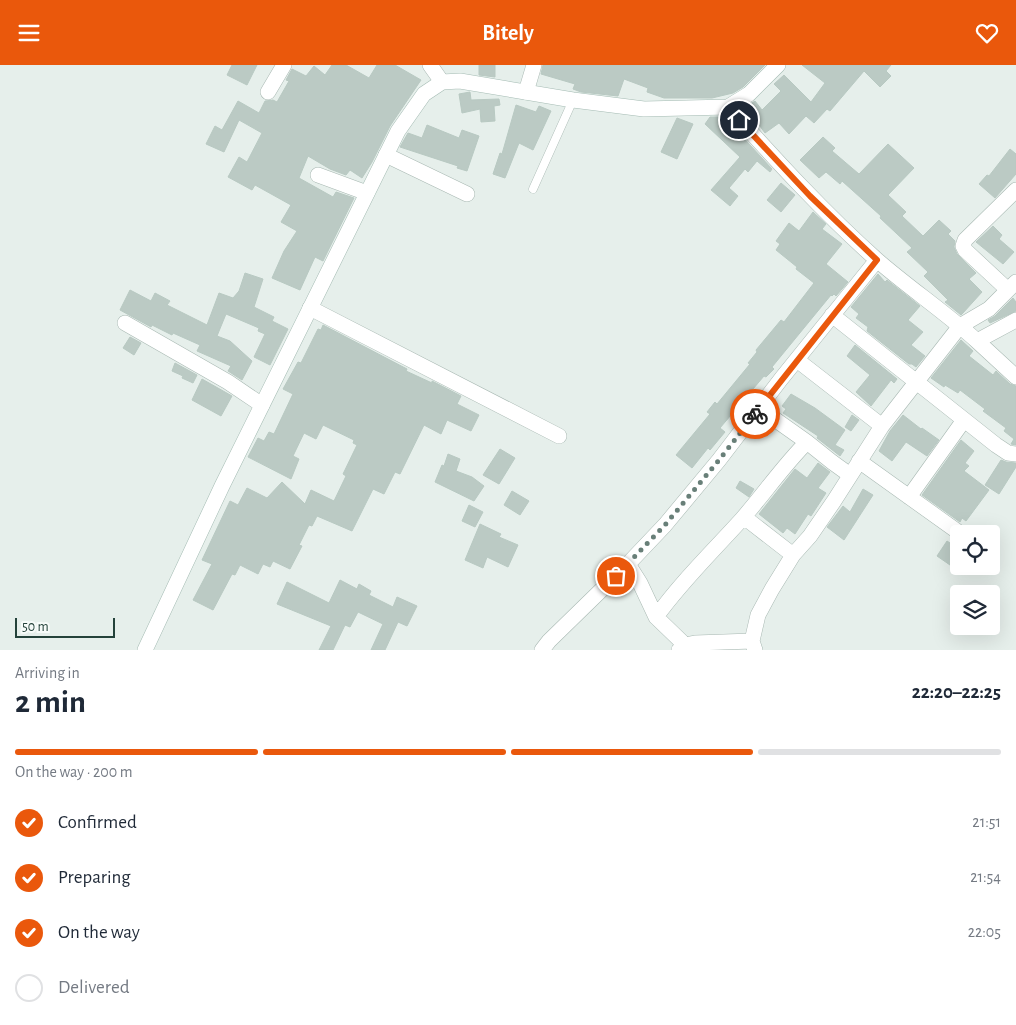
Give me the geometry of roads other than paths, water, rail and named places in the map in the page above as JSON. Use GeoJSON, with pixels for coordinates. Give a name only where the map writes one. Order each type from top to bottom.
{"type":"FeatureCollection","features":[{"type":"Feature","properties":{"kind":"street"},"geometry":{"type":"LineString","coordinates":[[268,92],[284,65]]}},
{"type":"Feature","properties":{"kind":"street"},"geometry":{"type":"LineString","coordinates":[[430,65],[442,82]]}},
{"type":"Feature","properties":{"kind":"street"},"geometry":{"type":"LineString","coordinates":[[526,91],[534,65]]}},
{"type":"Feature","properties":{"kind":"street"},"geometry":{"type":"LineString","coordinates":[[145,650],[222,486],[398,131],[424,94],[442,82],[460,81],[573,100],[644,109],[728,107],[749,94],[778,65]]}},
{"type":"Feature","properties":{"kind":"street"},"geometry":{"type":"LineString","coordinates":[[728,107],[810,196],[877,260],[960,326],[1016,377]]}},
{"type":"Feature","properties":{"kind":"street"},"geometry":{"type":"LineString","coordinates":[[386,155],[467,194]]}},
{"type":"Feature","properties":{"kind":"street"},"geometry":{"type":"LineString","coordinates":[[318,175],[367,193]]}},
{"type":"Feature","properties":{"kind":"street"},"geometry":{"type":"LineString","coordinates":[[628,564],[640,583],[656,617],[682,647],[754,646],[758,615],[772,589],[793,555],[810,536],[830,508],[882,426],[960,326],[989,309],[1012,286],[965,250],[963,246],[965,241],[1016,190]]}},
{"type":"Feature","properties":{"kind":"street"},"geometry":{"type":"LineString","coordinates":[[542,650],[628,564],[677,511],[877,260]]}},
{"type":"Feature","properties":{"kind":"street"},"geometry":{"type":"LineString","coordinates":[[310,307],[559,436]]}},
{"type":"Feature","properties":{"kind":"street"},"geometry":{"type":"LineString","coordinates":[[832,315],[996,445],[1008,453],[1016,454]]}},
{"type":"Feature","properties":{"kind":"street"},"geometry":{"type":"LineString","coordinates":[[977,341],[1016,320]]}},
{"type":"Feature","properties":{"kind":"street"},"geometry":{"type":"LineString","coordinates":[[125,323],[228,382],[262,405]]}},
{"type":"Feature","properties":{"kind":"street"},"geometry":{"type":"LineString","coordinates":[[797,361],[882,426]]}},
{"type":"Feature","properties":{"kind":"street"},"geometry":{"type":"LineString","coordinates":[[759,408],[850,475]]}},
{"type":"Feature","properties":{"kind":"street"},"geometry":{"type":"LineString","coordinates":[[909,497],[964,420]]}},
{"type":"Feature","properties":{"kind":"street"},"geometry":{"type":"LineString","coordinates":[[656,617],[807,442]]}},
{"type":"Feature","properties":{"kind":"street"},"geometry":{"type":"LineString","coordinates":[[859,461],[950,526]]}},
{"type":"Feature","properties":{"kind":"street"},"geometry":{"type":"LineString","coordinates":[[744,517],[793,555]]}},
{"type":"Feature","properties":{"kind":"lane"},"geometry":{"type":"LineString","coordinates":[[533,189],[573,100]]}}]}
